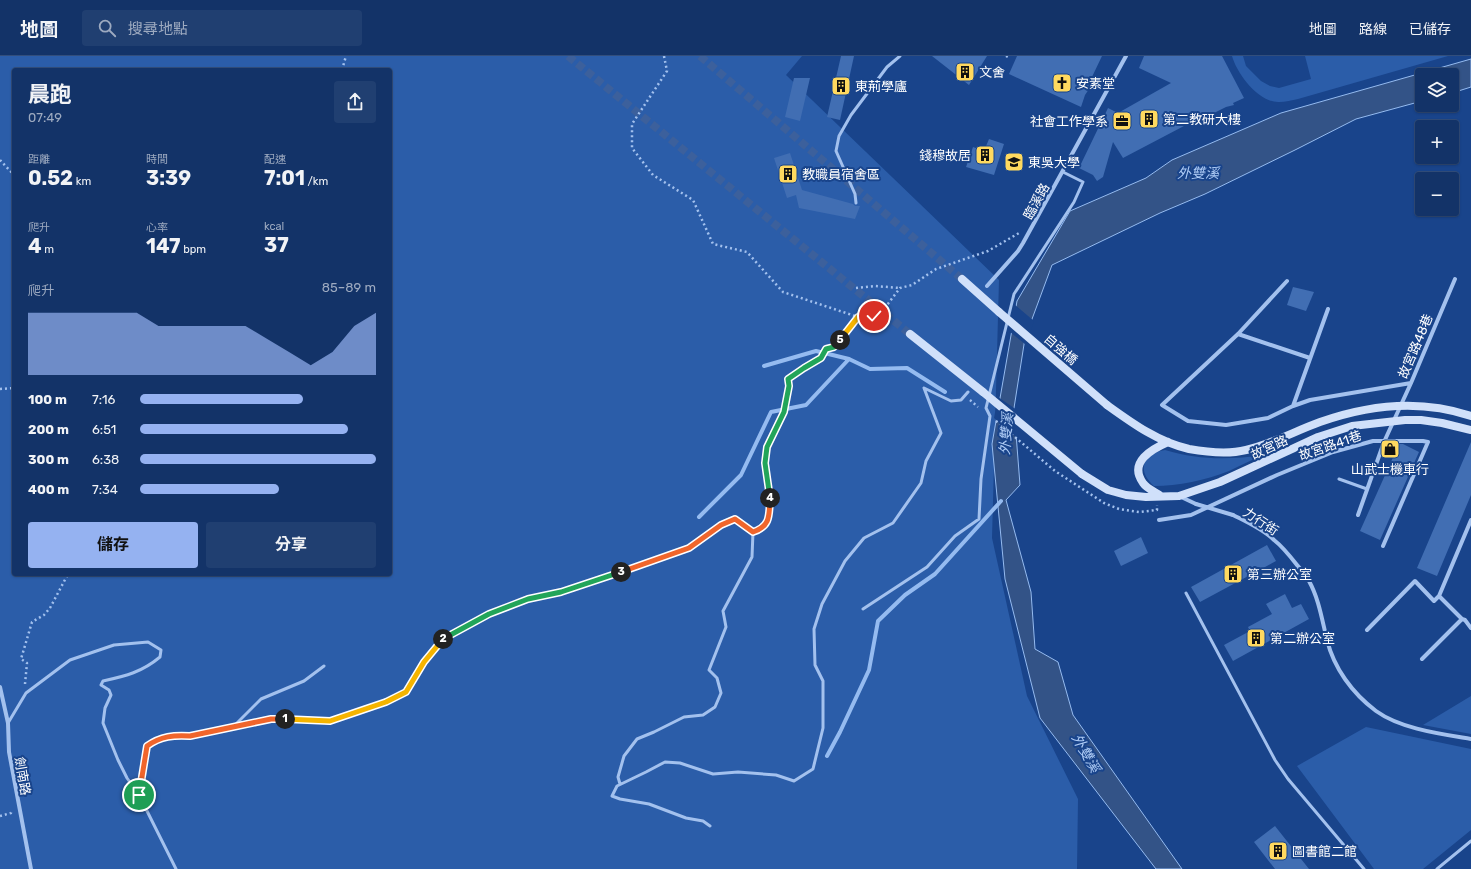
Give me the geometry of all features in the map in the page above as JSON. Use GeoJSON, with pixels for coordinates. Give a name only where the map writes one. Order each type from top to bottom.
{"type":"FeatureCollection","features":[{"type":"Feature","properties":{"kind":"main road","name":"自強橋"},"geometry":{"type":"LineString","coordinates":[[962,279],[1107,405]]}},
{"type":"Feature","properties":{"kind":"main road","name":"故宮路"},"geometry":{"type":"LineString","coordinates":[[910,334],[1082,474],[1108,490],[1126,495],[1146,497],[1179,496],[1220,482],[1318,437],[1352,426],[1393,421],[1421,420],[1471,430]]}},
{"type":"Feature","properties":{"kind":"main road","name":"故宮路"},"geometry":{"type":"LineString","coordinates":[[1107,405],[1140,429],[1168,442],[1189,449],[1216,452],[1246,450],[1275,441],[1351,412],[1384,406],[1422,406],[1446,409],[1471,416]]}},
{"type":"Feature","properties":{"kind":"main road"},"geometry":{"type":"LineString","coordinates":[[1161,496],[1144,484],[1139,475],[1140,463],[1146,455],[1168,442]]}},
{"type":"Feature","properties":{"kind":"street","name":"臨溪路"},"geometry":{"type":"LineString","coordinates":[[987,286],[1018,252],[1126,56]]}},
{"type":"Feature","properties":{"kind":"street","name":"故宮路48巷"},"geometry":{"type":"LineString","coordinates":[[1358,515],[1384,442],[1411,383],[1455,278]]}},
{"type":"Feature","properties":{"kind":"street"},"geometry":{"type":"LineString","coordinates":[[1286,281],[1238,334],[1162,405],[1188,421],[1226,424],[1268,418],[1310,400],[1411,383]]}},
{"type":"Feature","properties":{"kind":"street"},"geometry":{"type":"LineString","coordinates":[[1293,406],[1328,309]]}},
{"type":"Feature","properties":{"kind":"street"},"geometry":{"type":"LineString","coordinates":[[1238,334],[1310,358]]}},
{"type":"Feature","properties":{"kind":"street","name":"故宮路41巷"},"geometry":{"type":"LineString","coordinates":[[1159,520],[1191,515],[1277,475],[1333,452],[1373,441],[1428,442],[1383,546]]}},
{"type":"Feature","properties":{"kind":"street","name":"力行街"},"geometry":{"type":"LineString","coordinates":[[1179,496],[1196,504],[1233,515],[1256,527],[1274,539],[1288,554],[1310,582],[1319,604],[1327,642],[1350,688],[1376,711],[1400,723],[1431,732],[1471,739]]}},
{"type":"Feature","properties":{"kind":"street"},"geometry":{"type":"LineString","coordinates":[[1367,630],[1416,582],[1434,601],[1439,596],[1471,520]]}},
{"type":"Feature","properties":{"kind":"street"},"geometry":{"type":"LineString","coordinates":[[1439,596],[1462,619],[1465,620],[1471,628]]}},
{"type":"Feature","properties":{"kind":"street"},"geometry":{"type":"LineString","coordinates":[[1422,659],[1462,619]]}},
{"type":"Feature","properties":{"kind":"street","name":"劍南路"},"geometry":{"type":"LineString","coordinates":[[0,687],[8,723],[9,752],[31,869]]}},
{"type":"Feature","properties":{"kind":"lane"},"geometry":{"type":"LineString","coordinates":[[856,203],[855,194],[836,151],[839,136],[851,115],[886,67],[900,56]]}},
{"type":"Feature","properties":{"kind":"lane"},"geometry":{"type":"LineString","coordinates":[[863,609],[927,567],[955,536],[979,519],[981,479],[990,416],[986,408],[1014,294],[1074,202],[1083,182],[1063,172]]}},
{"type":"Feature","properties":{"kind":"lane"},"geometry":{"type":"LineString","coordinates":[[710,826],[703,821],[686,818],[649,804],[620,800],[612,796],[617,786],[620,784],[665,762],[680,763],[713,774],[738,772],[776,774],[794,781],[813,770],[823,728],[823,681],[815,665],[814,629],[822,604],[845,561],[864,538],[893,524],[921,483],[926,461],[941,433],[924,388],[951,401],[961,400],[968,392]]}},
{"type":"Feature","properties":{"kind":"lane"},"geometry":{"type":"LineString","coordinates":[[1339,479],[1367,489]]}},
{"type":"Feature","properties":{"kind":"lane"},"geometry":{"type":"LineString","coordinates":[[139,795],[147,746],[155,741],[164,737],[178,735],[190,736],[271,719],[330,721],[368,709],[406,692],[424,662],[444,638],[489,614],[528,599],[561,592],[689,548],[721,525],[735,519],[753,532],[752,557],[723,611],[726,627],[709,670],[718,678],[721,693],[715,707],[703,716],[684,717],[637,739],[624,756],[618,777],[620,784]]}},
{"type":"Feature","properties":{"kind":"lane"},"geometry":{"type":"LineString","coordinates":[[1186,593],[1275,760],[1288,779],[1364,869]]}},
{"type":"Feature","properties":{"kind":"lane"},"geometry":{"type":"LineString","coordinates":[[8,723],[26,693],[70,660],[114,645],[148,642],[161,650],[160,657],[150,665],[127,676],[103,681],[101,685],[109,690],[111,695],[105,708],[103,723],[118,760],[139,795],[176,869]]}},
{"type":"Feature","properties":{"kind":"lane"},"geometry":{"type":"LineString","coordinates":[[233,727],[261,699],[304,682],[324,666]]}},
{"type":"Feature","properties":{"kind":"lane"},"geometry":{"type":"LineString","coordinates":[[1437,869],[1471,841]]}},
{"type":"Feature","properties":{"kind":"path"},"geometry":{"type":"LineString","coordinates":[[343,68],[346,56]]}},
{"type":"Feature","properties":{"kind":"path"},"geometry":{"type":"LineString","coordinates":[[664,56],[667,71],[632,124],[632,148],[653,175],[693,200],[713,244],[747,252],[783,292],[858,317],[874,316],[881,313],[900,288]]}},
{"type":"Feature","properties":{"kind":"path"},"geometry":{"type":"LineString","coordinates":[[0,160],[12,173]]}},
{"type":"Feature","properties":{"kind":"path"},"geometry":{"type":"LineString","coordinates":[[856,288],[876,286],[900,288],[912,286],[936,269],[988,251],[1035,223]]}},
{"type":"Feature","properties":{"kind":"path"},"geometry":{"type":"LineString","coordinates":[[753,532],[761,530],[766,524],[769,516],[770,498],[765,463],[766,452],[770,440],[784,412],[789,386],[788,379],[821,358],[826,349],[834,347],[858,317]]}},
{"type":"Feature","properties":{"kind":"path"},"geometry":{"type":"LineString","coordinates":[[0,389],[12,388]]}},
{"type":"Feature","properties":{"kind":"path"},"geometry":{"type":"LineString","coordinates":[[990,416],[1041,459]]}},
{"type":"Feature","properties":{"kind":"path"},"geometry":{"type":"LineString","coordinates":[[25,687],[28,663],[21,659],[29,635],[29,629],[32,622],[44,615],[50,608],[67,576]]}},
{"type":"Feature","properties":{"kind":"shaded area"},"geometry":{"type":"Polygon","coordinates":[[[0,56],[802,56],[786,75],[999,280],[992,538],[1027,696],[1078,799],[1077,869],[0,869],[0,56]]]}},
{"type":"Feature","properties":{"kind":"shaded area"},"geometry":{"type":"Polygon","coordinates":[[[1232,56],[1243,56],[1246,66],[1261,81],[1270,86],[1279,88],[1311,79],[1305,56],[1448,56],[1298,99],[1279,102],[1271,101],[1257,93],[1244,79],[1232,56]]]}},
{"type":"Feature","properties":{"kind":"shaded area"},"geometry":{"type":"Polygon","coordinates":[[[1165,450],[1189,456],[1214,458],[1238,458],[1263,455],[1229,471],[1211,477],[1182,484],[1154,486],[1145,474],[1144,464],[1151,455],[1165,450]]]}},
{"type":"Feature","properties":{"kind":"shaded area"},"geometry":{"type":"Polygon","coordinates":[[[1471,696],[1471,734],[1423,725],[1471,696]]]}},
{"type":"Feature","properties":{"kind":"shaded area"},"geometry":{"type":"Polygon","coordinates":[[[1366,727],[1471,749],[1471,830],[1423,869],[1374,869],[1297,766],[1366,727]]]}},
{"type":"Feature","properties":{"kind":"water","name":"外雙溪"},"geometry":{"type":"Polygon","coordinates":[[[1471,59],[1471,87],[1459,91],[1459,68],[1439,68],[1471,59]]]}},
{"type":"Feature","properties":{"kind":"water","name":"外雙溪"},"geometry":{"type":"Polygon","coordinates":[[[1415,75],[1415,103],[1356,119],[1205,194],[1160,213],[1052,265],[1025,338],[1014,408],[1020,485],[1006,500],[1031,592],[1035,649],[1058,662],[1073,715],[1182,869],[1156,869],[1040,718],[1005,579],[992,444],[1017,301],[1070,211],[1146,178],[1172,160],[1281,113],[1415,75]]]}},
{"type":"Feature","properties":{"kind":"pier"},"geometry":{"type":"Polygon","coordinates":[[[1014,304],[1034,321],[1026,345],[1009,331],[1014,304]]]}},
{"type":"Feature","properties":{"kind":"pier"},"geometry":{"type":"Polygon","coordinates":[[[998,397],[1017,410],[1019,440],[994,418],[998,397]]]}},
{"type":"Feature","properties":{"kind":"building","name":"東荊學廬"},"geometry":{"type":"Polygon","coordinates":[[[841,56],[854,56],[840,120],[827,117],[841,56]]]}},
{"type":"Feature","properties":{"kind":"building","name":"文舍"},"geometry":{"type":"Polygon","coordinates":[[[932,56],[987,56],[969,85],[932,56]]]}},
{"type":"Feature","properties":{"kind":"building","name":"安素堂"},"geometry":{"type":"Polygon","coordinates":[[[1017,56],[1102,56],[1091,79],[1095,80],[1085,95],[1081,107],[1009,74],[1017,56]]]}},
{"type":"Feature","properties":{"kind":"building","name":"第二教研大樓"},"geometry":{"type":"Polygon","coordinates":[[[1144,56],[1222,56],[1244,98],[1233,103],[1234,105],[1226,107],[1204,118],[1203,116],[1123,158],[1113,142],[1103,177],[1097,181],[1093,175],[1079,168],[1108,108],[1118,113],[1171,83],[1139,68],[1144,56]]]}},
{"type":"Feature","properties":{"kind":"building"},"geometry":{"type":"Polygon","coordinates":[[[794,78],[810,78],[800,121],[785,117],[794,78]]]}},
{"type":"Feature","properties":{"kind":"building","name":"錢穆故居"},"geometry":{"type":"Polygon","coordinates":[[[989,139],[1004,144],[994,175],[966,167],[973,147],[984,151],[989,139]]]}},
{"type":"Feature","properties":{"kind":"building","name":"教職員宿舍區"},"geometry":{"type":"Polygon","coordinates":[[[790,153],[802,190],[853,204],[855,206],[860,206],[855,219],[799,208],[796,195],[787,198],[774,158],[790,153]]]}},
{"type":"Feature","properties":{"kind":"building"},"geometry":{"type":"Polygon","coordinates":[[[1293,287],[1314,292],[1306,311],[1287,305],[1293,287]]]}},
{"type":"Feature","properties":{"kind":"building"},"geometry":{"type":"Polygon","coordinates":[[[1471,442],[1471,495],[1437,576],[1417,568],[1471,442]]]}},
{"type":"Feature","properties":{"kind":"building"},"geometry":{"type":"Polygon","coordinates":[[[1399,444],[1403,444],[1419,452],[1380,540],[1360,531],[1399,444]]]}},
{"type":"Feature","properties":{"kind":"building"},"geometry":{"type":"Polygon","coordinates":[[[1141,537],[1148,553],[1121,566],[1114,551],[1141,537]]]}},
{"type":"Feature","properties":{"kind":"building","name":"第三辦公室"},"geometry":{"type":"Polygon","coordinates":[[[1267,545],[1276,561],[1200,602],[1191,587],[1267,545]]]}},
{"type":"Feature","properties":{"kind":"building","name":"第二辦公室"},"geometry":{"type":"Polygon","coordinates":[[[1285,594],[1292,608],[1301,604],[1309,619],[1233,661],[1224,645],[1250,631],[1248,627],[1272,614],[1266,604],[1285,594]]]}},
{"type":"Feature","properties":{"kind":"building","name":"圖書館二館"},"geometry":{"type":"Polygon","coordinates":[[[1275,826],[1309,869],[1275,869],[1254,842],[1275,826]]]}},
{"type":"Feature","properties":{"kind":"waterway"},"geometry":{"type":"LineString","coordinates":[[764,366],[816,351],[849,359]]}},
{"type":"Feature","properties":{"kind":"waterway"},"geometry":{"type":"LineString","coordinates":[[699,517],[741,475],[771,412],[806,405],[849,359],[870,369],[907,368],[945,392]]}},
{"type":"Feature","properties":{"kind":"waterway"},"geometry":{"type":"LineString","coordinates":[[827,756],[869,670],[878,621],[905,595],[935,574],[1001,501]]}},
{"type":"Feature","properties":{"kind":"tunnel"},"geometry":{"type":"LineString","coordinates":[[568,56],[910,334]]}},
{"type":"Feature","properties":{"kind":"tunnel"},"geometry":{"type":"LineString","coordinates":[[700,56],[962,279]]}},
{"type":"Feature","properties":{"kind":"place","name":"文舍"},"geometry":{"type":"Point","coordinates":[965,72]}},
{"type":"Feature","properties":{"kind":"place","name":"安素堂"},"geometry":{"type":"Point","coordinates":[1062,83]}},
{"type":"Feature","properties":{"kind":"place","name":"東荊學廬"},"geometry":{"type":"Point","coordinates":[841,86]}},
{"type":"Feature","properties":{"kind":"place","name":"第二教研大樓"},"geometry":{"type":"Point","coordinates":[1149,119]}},
{"type":"Feature","properties":{"kind":"place","name":"社會工作學系"},"geometry":{"type":"Point","coordinates":[1122,121]}},
{"type":"Feature","properties":{"kind":"place","name":"錢穆故居"},"geometry":{"type":"Point","coordinates":[985,155]}},
{"type":"Feature","properties":{"kind":"place","name":"東吳大學"},"geometry":{"type":"Point","coordinates":[1014,162]}},
{"type":"Feature","properties":{"kind":"place","name":"教職員宿舍區"},"geometry":{"type":"Point","coordinates":[788,174]}},
{"type":"Feature","properties":{"kind":"place","name":"山武士機車行"},"geometry":{"type":"Point","coordinates":[1390,449]}},
{"type":"Feature","properties":{"kind":"place","name":"第三辦公室"},"geometry":{"type":"Point","coordinates":[1233,574]}},
{"type":"Feature","properties":{"kind":"place","name":"第二辦公室"},"geometry":{"type":"Point","coordinates":[1256,638]}},
{"type":"Feature","properties":{"kind":"place","name":"圖書館二館"},"geometry":{"type":"Point","coordinates":[1278,851]}},
{"type":"Feature","properties":{"kind":"route"},"geometry":{"type":"LineString","coordinates":[[139,795],[147,746],[164,737],[178,735],[190,736],[271,719],[330,721],[368,709],[406,692],[424,662],[444,638],[489,614],[528,599],[561,592],[689,548],[721,525],[735,519],[753,532],[761,530],[766,524],[769,516],[770,492],[765,463],[767,447],[784,412],[789,386],[788,379],[821,358],[826,349],[834,347],[858,317],[874,316]]}}]}
